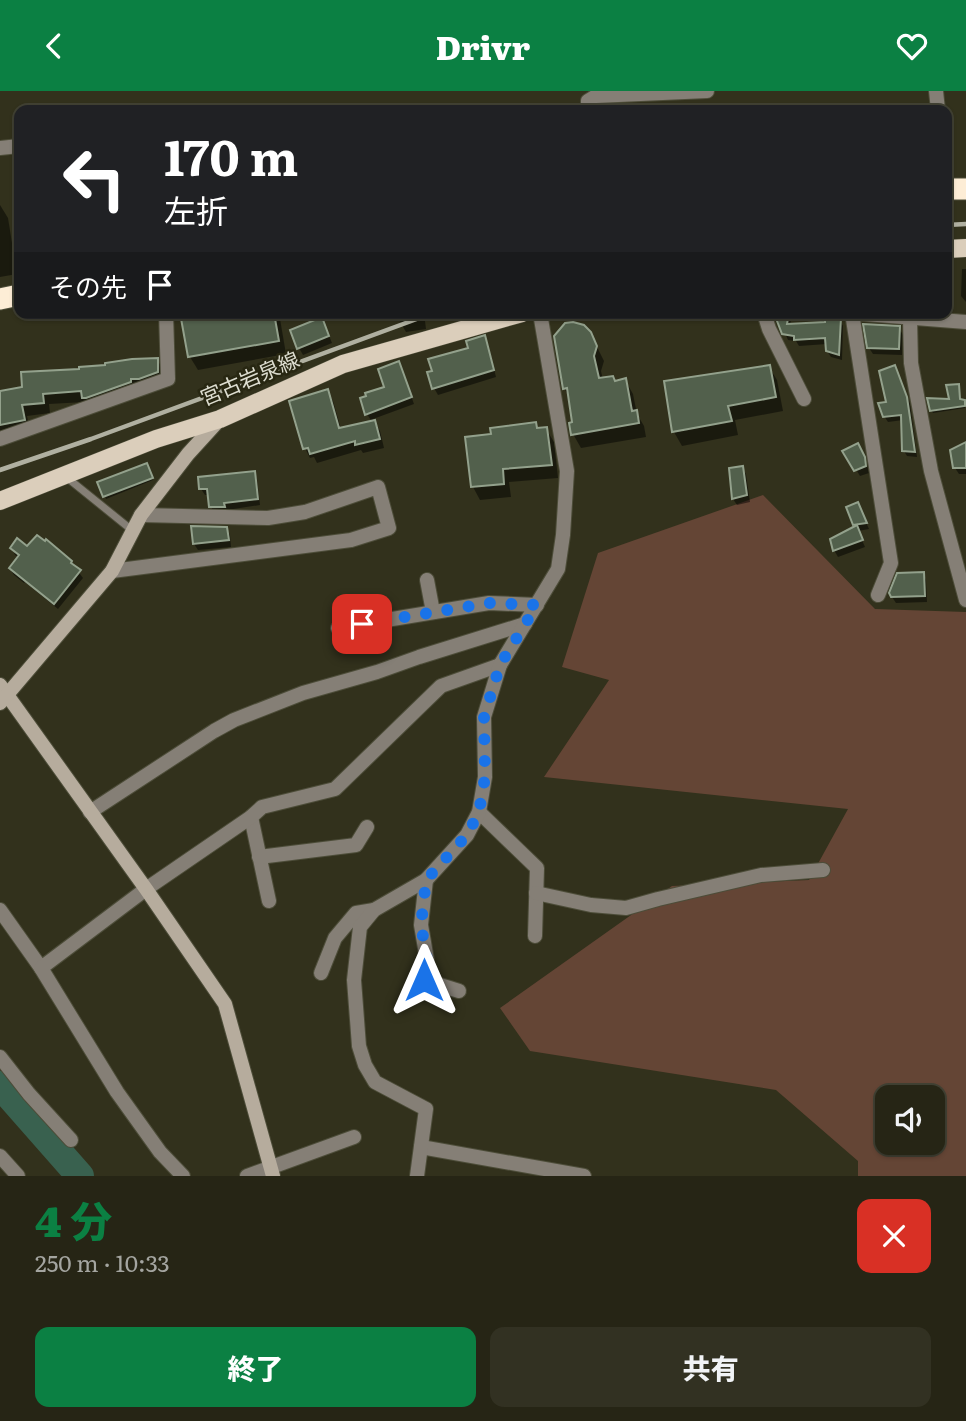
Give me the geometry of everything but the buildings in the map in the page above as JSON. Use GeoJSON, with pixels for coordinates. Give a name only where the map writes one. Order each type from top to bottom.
{"type":"FeatureCollection","features":[{"type":"Feature","properties":{"kind":"main road","name":"宮古岩泉線"},"geometry":{"type":"LineString","coordinates":[[0,501],[156,439],[220,419],[343,364],[501,319]]}},
{"type":"Feature","properties":{"kind":"street"},"geometry":{"type":"LineString","coordinates":[[588,105],[588,101],[596,96],[707,91]]}},
{"type":"Feature","properties":{"kind":"street"},"geometry":{"type":"LineString","coordinates":[[0,439],[168,379],[166,319]]}},
{"type":"Feature","properties":{"kind":"street"},"geometry":{"type":"LineString","coordinates":[[321,972],[335,937],[356,913],[374,910],[426,880],[467,835],[479,812],[485,777],[484,717],[500,665],[558,569],[563,535],[567,471],[541,319]]}},
{"type":"Feature","properties":{"kind":"street"},"geometry":{"type":"LineString","coordinates":[[766,319],[804,399]]}},
{"type":"Feature","properties":{"kind":"street"},"geometry":{"type":"LineString","coordinates":[[853,319],[891,563],[878,595]]}},
{"type":"Feature","properties":{"kind":"street"},"geometry":{"type":"LineString","coordinates":[[966,323],[910,319],[911,363],[931,471],[966,600]]}},
{"type":"Feature","properties":{"kind":"street"},"geometry":{"type":"LineString","coordinates":[[220,419],[188,454],[141,515],[112,571],[2,694],[146,889],[225,1004],[272,1172]]}},
{"type":"Feature","properties":{"kind":"street"},"geometry":{"type":"LineString","coordinates":[[112,571],[351,540],[389,528],[378,487],[305,512],[268,518],[141,515]]}},
{"type":"Feature","properties":{"kind":"street"},"geometry":{"type":"LineString","coordinates":[[427,580],[433,612]]}},
{"type":"Feature","properties":{"kind":"street"},"geometry":{"type":"LineString","coordinates":[[338,628],[489,603],[537,605]]}},
{"type":"Feature","properties":{"kind":"street"},"geometry":{"type":"LineString","coordinates":[[90,812],[234,720],[303,693],[524,624]]}},
{"type":"Feature","properties":{"kind":"street"},"geometry":{"type":"LineString","coordinates":[[41,968],[262,807],[335,789],[441,686],[500,665]]}},
{"type":"Feature","properties":{"kind":"street"},"geometry":{"type":"LineString","coordinates":[[479,812],[537,868],[535,936]]}},
{"type":"Feature","properties":{"kind":"street"},"geometry":{"type":"LineString","coordinates":[[251,817],[269,901]]}},
{"type":"Feature","properties":{"kind":"street"},"geometry":{"type":"LineString","coordinates":[[259,857],[356,845],[367,827]]}},
{"type":"Feature","properties":{"kind":"street"},"geometry":{"type":"LineString","coordinates":[[536,893],[591,905],[626,908],[761,875],[823,870]]}},
{"type":"Feature","properties":{"kind":"street"},"geometry":{"type":"LineString","coordinates":[[426,880],[421,925],[427,960],[424,980],[459,991]]}},
{"type":"Feature","properties":{"kind":"street"},"geometry":{"type":"LineString","coordinates":[[0,910],[41,968],[117,1092],[160,1152],[183,1176]]}},
{"type":"Feature","properties":{"kind":"street"},"geometry":{"type":"LineString","coordinates":[[374,910],[360,927],[354,980],[359,1047],[375,1082],[426,1109],[417,1176]]}},
{"type":"Feature","properties":{"kind":"street"},"geometry":{"type":"LineString","coordinates":[[0,1057],[71,1140]]}},
{"type":"Feature","properties":{"kind":"street"},"geometry":{"type":"LineString","coordinates":[[247,1176],[272,1172],[354,1137]]}},
{"type":"Feature","properties":{"kind":"street"},"geometry":{"type":"LineString","coordinates":[[421,1147],[584,1176]]}},
{"type":"Feature","properties":{"kind":"street"},"geometry":{"type":"LineString","coordinates":[[0,1156],[18,1176]]}},
{"type":"Feature","properties":{"kind":"lane"},"geometry":{"type":"LineString","coordinates":[[64,476],[133,531]]}},
{"type":"Feature","properties":{"kind":"shaded area"},"geometry":{"type":"Polygon","coordinates":[[[763,495],[875,609],[966,612],[966,1176],[858,1176],[858,1161],[776,1090],[530,1051],[500,1008],[672,886],[809,880],[848,809],[544,777],[609,680],[562,667],[598,553],[763,495]]]}},
{"type":"Feature","properties":{"kind":"waterway"},"geometry":{"type":"LineString","coordinates":[[0,1085],[80,1176]]}},
{"type":"Feature","properties":{"kind":"railway"},"geometry":{"type":"LineString","coordinates":[[952,225],[966,224]]}},
{"type":"Feature","properties":{"kind":"railway"},"geometry":{"type":"LineString","coordinates":[[0,470],[417,319]]}},
{"type":"Feature","properties":{"kind":"route"},"geometry":{"type":"LineString","coordinates":[[362,624],[489,603],[537,605],[500,665],[484,717],[485,777],[479,812],[467,835],[426,880],[421,925],[427,960],[424,980]]}}]}
